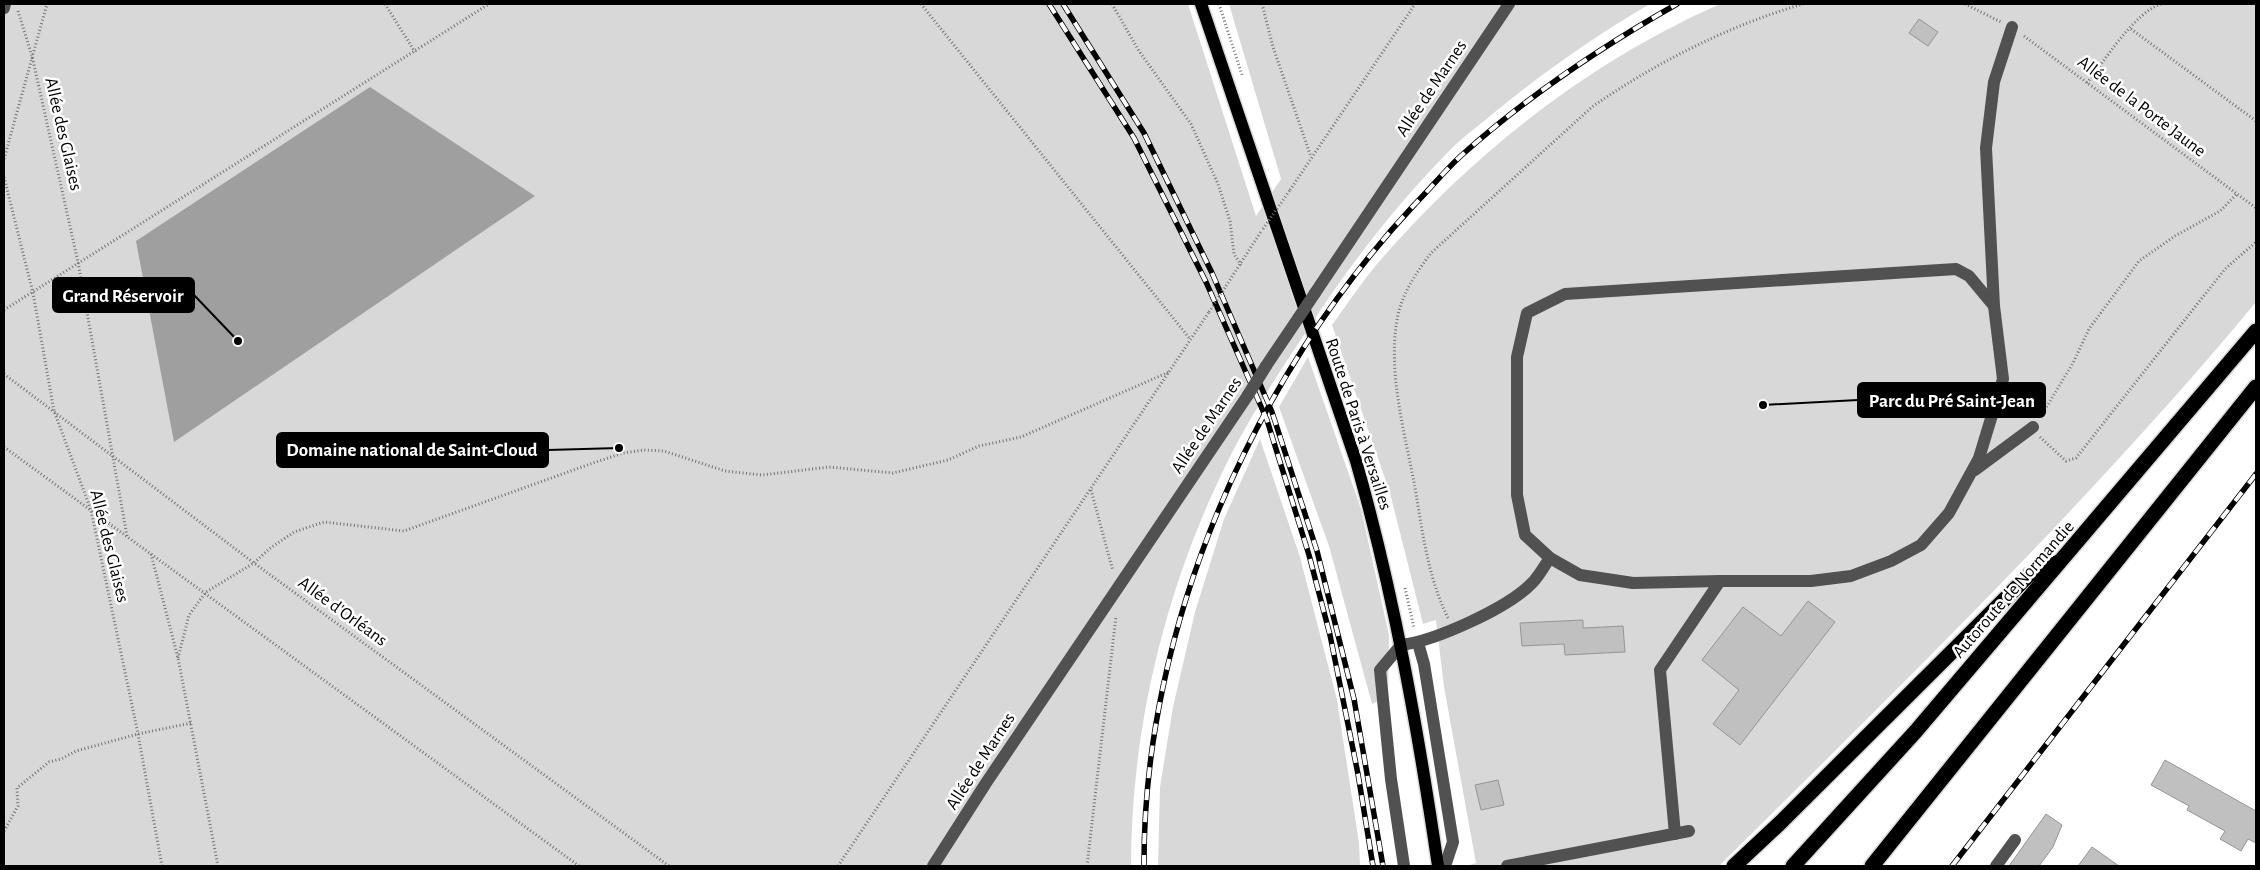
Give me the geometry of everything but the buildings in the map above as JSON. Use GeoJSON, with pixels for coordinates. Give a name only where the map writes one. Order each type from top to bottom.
{"type":"FeatureCollection","features":[{"type":"Feature","properties":{"kind":"highway","name":"Autoroute de Normandie"},"geometry":{"type":"LineString","coordinates":[[1794,866],[1916,731],[2256,331]]}},
{"type":"Feature","properties":{"kind":"highway"},"geometry":{"type":"LineString","coordinates":[[1872,866],[2256,386]]}},
{"type":"Feature","properties":{"kind":"highway"},"geometry":{"type":"LineString","coordinates":[[1734,866],[1780,823],[2029,575],[2062,561]]}},
{"type":"Feature","properties":{"kind":"main road","name":"Route de Paris à Versailles"},"geometry":{"type":"LineString","coordinates":[[1201,4],[1356,461],[1385,570],[1401,645],[1438,866]]}},
{"type":"Feature","properties":{"kind":"street"},"geometry":{"type":"LineString","coordinates":[[4,8],[5,4]]}},
{"type":"Feature","properties":{"kind":"street","name":"Allée de Marnes"},"geometry":{"type":"LineString","coordinates":[[933,866],[986,782],[1510,4]]}},
{"type":"Feature","properties":{"kind":"street"},"geometry":{"type":"LineString","coordinates":[[1994,306],[1969,276],[1956,269],[1565,294],[1527,313],[1517,357],[1517,495],[1525,535],[1550,558],[1580,576],[1633,583],[1811,581],[1851,576],[1891,562],[1921,545],[1949,514],[1979,458],[2003,379],[1994,306],[1986,148],[1994,82],[2012,27]]}},
{"type":"Feature","properties":{"kind":"street"},"geometry":{"type":"LineString","coordinates":[[1971,474],[2033,427]]}},
{"type":"Feature","properties":{"kind":"street"},"geometry":{"type":"LineString","coordinates":[[1404,866],[1391,779],[1380,670],[1401,645],[1418,643],[1499,607],[1532,584],[1550,558]]}},
{"type":"Feature","properties":{"kind":"street"},"geometry":{"type":"LineString","coordinates":[[1675,834],[1660,670],[1720,581]]}},
{"type":"Feature","properties":{"kind":"street"},"geometry":{"type":"LineString","coordinates":[[1418,643],[1426,673],[1453,842],[1445,866]]}},
{"type":"Feature","properties":{"kind":"street"},"geometry":{"type":"LineString","coordinates":[[1507,866],[1690,831]]}},
{"type":"Feature","properties":{"kind":"street"},"geometry":{"type":"LineString","coordinates":[[1996,866],[2015,840]]}},
{"type":"Feature","properties":{"kind":"path","name":"Allée des Glaises"},"geometry":{"type":"LineString","coordinates":[[16,4],[32,56],[78,262],[128,537]]}},
{"type":"Feature","properties":{"kind":"path"},"geometry":{"type":"LineString","coordinates":[[4,159],[47,4]]}},
{"type":"Feature","properties":{"kind":"path"},"geometry":{"type":"LineString","coordinates":[[385,4],[415,52]]}},
{"type":"Feature","properties":{"kind":"path"},"geometry":{"type":"LineString","coordinates":[[4,310],[489,4]]}},
{"type":"Feature","properties":{"kind":"path"},"geometry":{"type":"LineString","coordinates":[[921,4],[1190,340]]}},
{"type":"Feature","properties":{"kind":"path"},"geometry":{"type":"LineString","coordinates":[[1112,4],[1139,51],[1191,124],[1218,184],[1230,221],[1234,254],[1241,265]]}},
{"type":"Feature","properties":{"kind":"path"},"geometry":{"type":"LineString","coordinates":[[1262,4],[1274,47],[1311,158]]}},
{"type":"Feature","properties":{"kind":"path"},"geometry":{"type":"LineString","coordinates":[[838,866],[1415,4]]}},
{"type":"Feature","properties":{"kind":"path"},"geometry":{"type":"LineString","coordinates":[[1453,629],[1439,600],[1428,557],[1395,379],[1397,320],[1411,282],[1431,253],[1592,106],[1614,91],[1702,42],[1770,13],[1803,4]]}},
{"type":"Feature","properties":{"kind":"path","name":"Allée de la Porte Jaune"},"geometry":{"type":"LineString","coordinates":[[1966,4],[2012,27],[2256,208]]}},
{"type":"Feature","properties":{"kind":"path"},"geometry":{"type":"LineString","coordinates":[[2087,83],[2131,28],[2151,7],[2161,4]]}},
{"type":"Feature","properties":{"kind":"path"},"geometry":{"type":"LineString","coordinates":[[2131,28],[2256,121]]}},
{"type":"Feature","properties":{"kind":"path","name":"Allée des Glaises"},"geometry":{"type":"LineString","coordinates":[[4,177],[33,293],[54,412],[91,510],[138,734],[162,866]]}},
{"type":"Feature","properties":{"kind":"path"},"geometry":{"type":"LineString","coordinates":[[2237,194],[2220,211],[2175,236],[2139,261],[2088,329],[2056,392],[2033,427],[2066,460],[2076,458],[2225,269],[2256,242]]}},
{"type":"Feature","properties":{"kind":"path"},"geometry":{"type":"LineString","coordinates":[[178,658],[189,615],[206,592],[254,563],[268,549],[294,532],[324,522],[404,531],[593,463],[624,453],[644,450],[664,450],[725,471],[762,475],[829,468],[892,473],[948,460],[979,446],[1022,436],[1169,372]]}},
{"type":"Feature","properties":{"kind":"path","name":"Allée d'Orléans"},"geometry":{"type":"LineString","coordinates":[[4,374],[254,563],[669,866]]}},
{"type":"Feature","properties":{"kind":"path"},"geometry":{"type":"LineString","coordinates":[[4,447],[206,592],[579,866]]}},
{"type":"Feature","properties":{"kind":"path"},"geometry":{"type":"LineString","coordinates":[[1087,866],[1119,587],[1091,490]]}},
{"type":"Feature","properties":{"kind":"path"},"geometry":{"type":"LineString","coordinates":[[150,553],[178,658],[218,866]]}},
{"type":"Feature","properties":{"kind":"path"},"geometry":{"type":"LineString","coordinates":[[4,831],[18,806],[17,788],[49,762],[61,759],[76,751],[138,734],[191,724]]}},
{"type":"Feature","properties":{"kind":"shaded area"},"geometry":{"type":"Polygon","coordinates":[[[4,4],[1188,4],[1256,216],[1281,179],[1229,4],[1650,4],[1548,71],[1509,100],[1450,150],[1391,215],[1356,261],[1322,308],[1261,401],[1231,455],[1201,519],[1168,615],[1144,715],[1137,765],[1131,866],[4,866],[4,4]]]}},
{"type":"Feature","properties":{"kind":"shaded area"},"geometry":{"type":"Polygon","coordinates":[[[1720,4],[2256,4],[2256,302],[2193,376],[2062,520],[1926,660],[1719,866],[1466,866],[1476,863],[1444,687],[1436,620],[1423,624],[1390,493],[1332,325],[1384,256],[1420,217],[1497,145],[1538,112],[1626,53],[1672,27],[1720,4]]]}},
{"type":"Feature","properties":{"kind":"shaded area"},"geometry":{"type":"Polygon","coordinates":[[[370,87],[535,196],[174,442],[136,241],[370,87]]]}},
{"type":"Feature","properties":{"kind":"shaded area"},"geometry":{"type":"Polygon","coordinates":[[[1308,357],[1361,509],[1389,635],[1388,696],[1372,704],[1329,546],[1279,407],[1308,357]]]}},
{"type":"Feature","properties":{"kind":"shaded area"},"geometry":{"type":"Polygon","coordinates":[[[1260,439],[1300,557],[1337,700],[1359,843],[1360,866],[1158,866],[1160,787],[1173,707],[1195,612],[1224,519],[1260,439]]]}},
{"type":"Feature","properties":{"kind":"railway"},"geometry":{"type":"LineString","coordinates":[[1049,4],[1134,138],[1206,282],[1267,420],[1309,555],[1330,635],[1358,774],[1373,866]]}},
{"type":"Feature","properties":{"kind":"railway"},"geometry":{"type":"LineString","coordinates":[[1063,4],[1144,133],[1212,273],[1272,412],[1317,551],[1354,699],[1383,866]]}},
{"type":"Feature","properties":{"kind":"railway"},"geometry":{"type":"LineString","coordinates":[[1144,866],[1149,776],[1163,686],[1187,597],[1218,510],[1258,426],[1304,347],[1357,272],[1415,204],[1463,154],[1488,132],[1566,73],[1621,37],[1677,4]]}},
{"type":"Feature","properties":{"kind":"railway"},"geometry":{"type":"LineString","coordinates":[[1952,866],[2256,474]]}},
{"type":"Feature","properties":{"kind":"place","name":"Grand Réservoir"},"geometry":{"type":"Point","coordinates":[238,341]}},
{"type":"Feature","properties":{"kind":"place","name":"Parc du Pré Saint-Jean"},"geometry":{"type":"Point","coordinates":[1763,405]}},
{"type":"Feature","properties":{"kind":"place","name":"Domaine national de Saint-Cloud"},"geometry":{"type":"Point","coordinates":[619,448]}}]}
